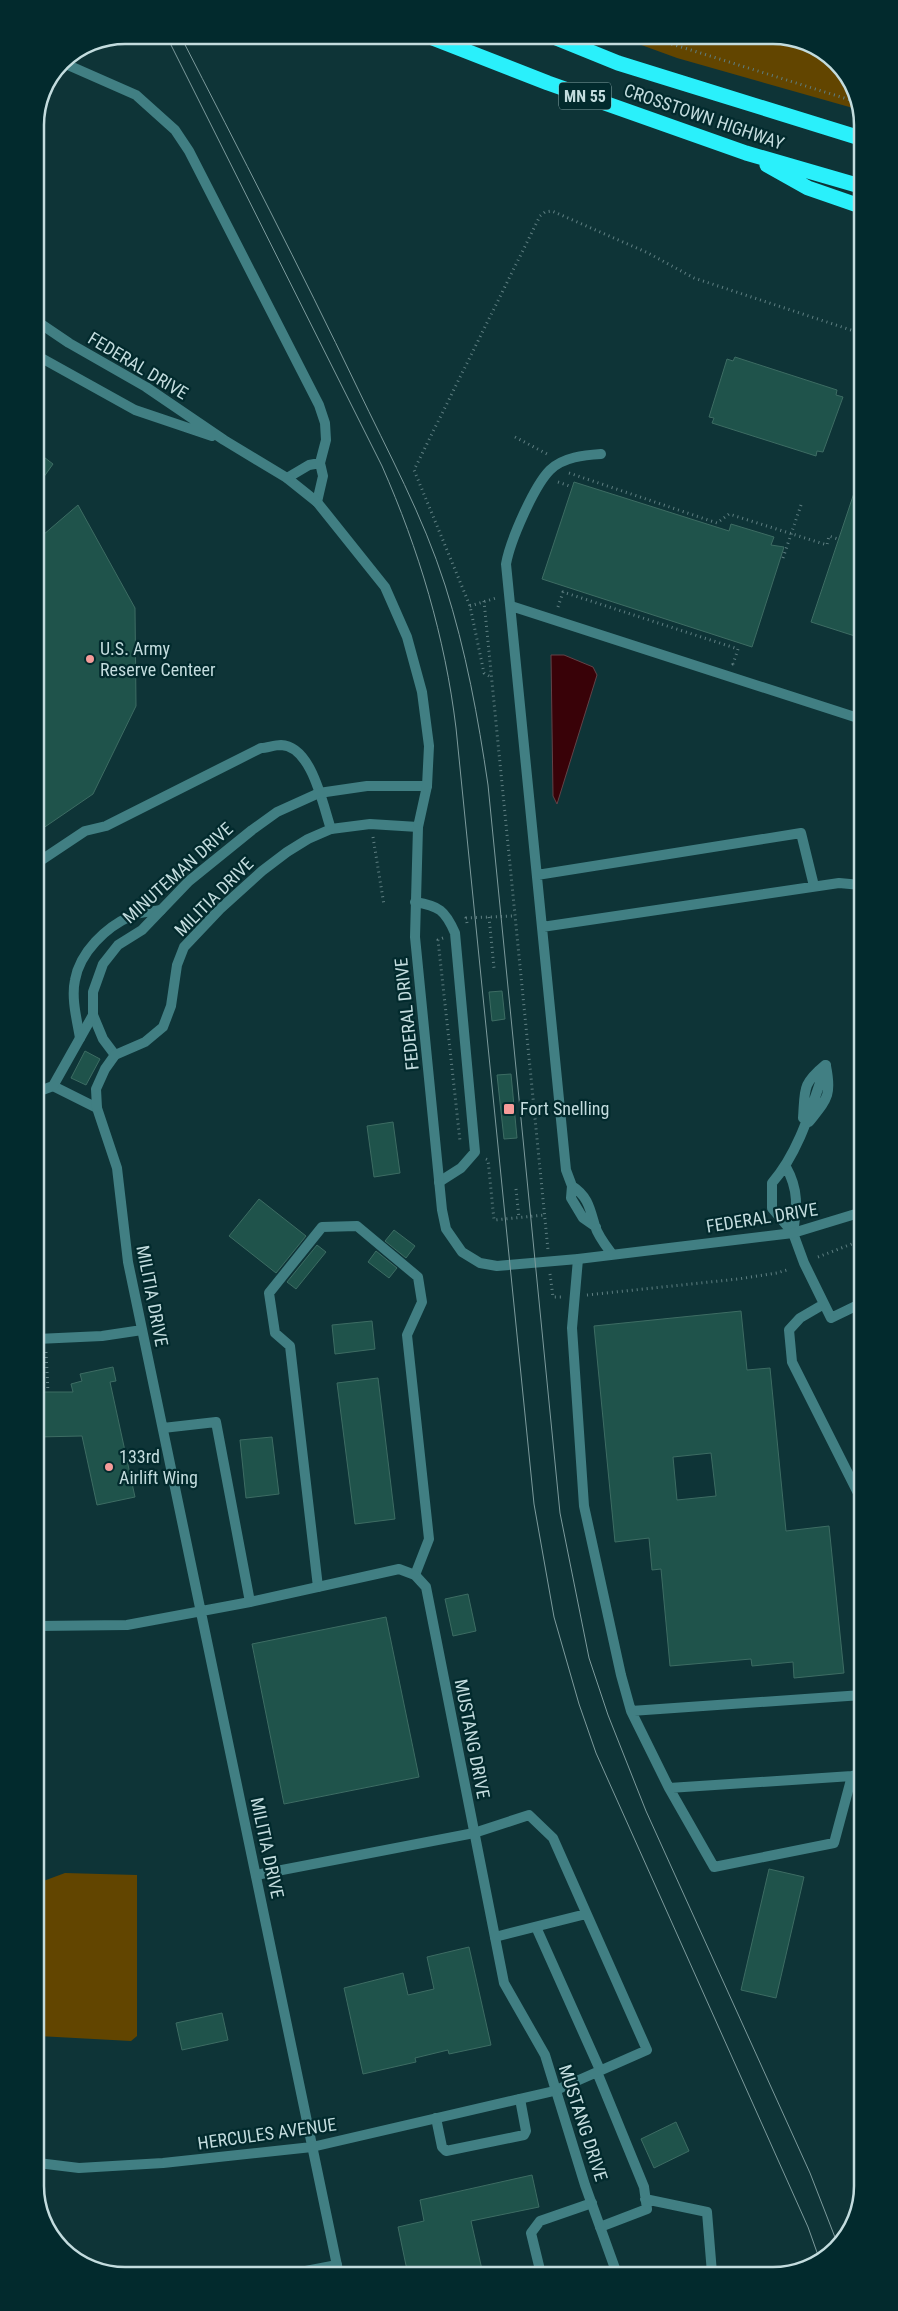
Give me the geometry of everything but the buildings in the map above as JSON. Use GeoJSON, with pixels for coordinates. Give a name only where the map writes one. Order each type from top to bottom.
{"type":"FeatureCollection","features":[{"type":"Feature","properties":{"kind":"highway","name":"CROSSTOWN HIGHWAY"},"geometry":{"type":"LineString","coordinates":[[449,44],[548,83],[746,153],[854,184]]}},
{"type":"Feature","properties":{"kind":"highway","name":"CROSSTOWN HIGHWAY"},"geometry":{"type":"LineString","coordinates":[[570,44],[618,63],[854,136]]}},
{"type":"Feature","properties":{"kind":"highway","name":"MN 55"},"geometry":{"type":"LineString","coordinates":[[581,44],[618,63]]}},
{"type":"Feature","properties":{"kind":"highway"},"geometry":{"type":"LineString","coordinates":[[746,153],[808,188],[854,204]]}},
{"type":"Feature","properties":{"kind":"street"},"geometry":{"type":"LineString","coordinates":[[69,66],[136,95],[174,130],[184,144],[319,404],[325,423],[326,440],[320,463],[323,476],[318,502]]}},
{"type":"Feature","properties":{"kind":"street","name":"FEDERAL DRIVE"},"geometry":{"type":"LineString","coordinates":[[44,326],[69,343],[146,387],[224,440],[287,478],[318,502],[386,587],[407,637],[422,692],[429,746],[427,786],[418,827],[415,937],[439,1182],[446,1229],[462,1252],[480,1263],[497,1266],[578,1259],[793,1233],[854,1214]]}},
{"type":"Feature","properties":{"kind":"street","name":"FEDERAL DRIVE"},"geometry":{"type":"LineString","coordinates":[[44,360],[136,410],[224,440]]}},
{"type":"Feature","properties":{"kind":"street"},"geometry":{"type":"LineString","coordinates":[[601,454],[589,455],[558,464],[542,479],[510,546],[506,564],[566,1170],[572,1186],[571,1198],[582,1218],[596,1227],[612,1254]]}},
{"type":"Feature","properties":{"kind":"street"},"geometry":{"type":"LineString","coordinates":[[287,478],[309,466],[320,463]]}},
{"type":"Feature","properties":{"kind":"street"},"geometry":{"type":"LineString","coordinates":[[511,606],[854,717]]}},
{"type":"Feature","properties":{"kind":"street"},"geometry":{"type":"LineString","coordinates":[[44,858],[85,831],[106,826],[261,748],[282,745],[293,749],[304,758],[319,793],[331,829]]}},
{"type":"Feature","properties":{"kind":"street","name":"MINUTEMAN DRIVE"},"geometry":{"type":"LineString","coordinates":[[53,1086],[92,1015],[93,992],[103,964],[118,945],[142,930],[189,881],[252,830],[277,812],[319,793],[367,786],[427,786]]}},
{"type":"Feature","properties":{"kind":"street","name":"MILITIA DRIVE"},"geometry":{"type":"LineString","coordinates":[[337,2267],[202,1609],[128,1262],[117,1168],[97,1108],[96,1089],[105,1069],[115,1055],[145,1042],[163,1026],[172,1006],[177,965],[184,947],[198,930],[287,852],[331,829],[370,824],[418,827]]}},
{"type":"Feature","properties":{"kind":"street"},"geometry":{"type":"LineString","coordinates":[[537,875],[801,833],[814,886]]}},
{"type":"Feature","properties":{"kind":"street"},"geometry":{"type":"LineString","coordinates":[[542,927],[814,886],[839,883],[854,884]]}},
{"type":"Feature","properties":{"kind":"street"},"geometry":{"type":"LineString","coordinates":[[415,902],[435,906],[448,918],[455,933],[475,1152],[461,1168],[439,1182]]}},
{"type":"Feature","properties":{"kind":"street"},"geometry":{"type":"LineString","coordinates":[[80,1038],[75,1001],[75,980],[85,957],[102,934],[132,915],[161,910]]}},
{"type":"Feature","properties":{"kind":"street"},"geometry":{"type":"LineString","coordinates":[[92,1015],[103,1039],[115,1055]]}},
{"type":"Feature","properties":{"kind":"street"},"geometry":{"type":"LineString","coordinates":[[802,1131],[805,1092],[809,1078],[826,1065],[830,1087],[826,1100],[802,1131],[786,1167],[772,1183],[772,1208],[793,1233],[804,1263],[831,1318],[854,1307]]}},
{"type":"Feature","properties":{"kind":"street"},"geometry":{"type":"LineString","coordinates":[[44,1089],[53,1086],[97,1108]]}},
{"type":"Feature","properties":{"kind":"street"},"geometry":{"type":"LineString","coordinates":[[786,1167],[795,1182],[798,1201],[793,1233]]}},
{"type":"Feature","properties":{"kind":"street"},"geometry":{"type":"LineString","coordinates":[[44,1626],[127,1625],[202,1609],[250,1602],[318,1587],[399,1569],[415,1575],[429,1539],[407,1334],[422,1302],[418,1277],[357,1226],[322,1227],[269,1293],[275,1333],[290,1346],[318,1587]]}},
{"type":"Feature","properties":{"kind":"street"},"geometry":{"type":"LineString","coordinates":[[578,1259],[572,1328],[584,1506],[621,1675],[631,1712],[669,1788],[714,1867],[834,1844],[852,1776],[669,1788]]}},
{"type":"Feature","properties":{"kind":"street"},"geometry":{"type":"LineString","coordinates":[[824,1304],[800,1318],[789,1330],[792,1362],[854,1484]]}},
{"type":"Feature","properties":{"kind":"street"},"geometry":{"type":"LineString","coordinates":[[44,1339],[102,1336],[142,1330]]}},
{"type":"Feature","properties":{"kind":"street"},"geometry":{"type":"LineString","coordinates":[[163,1428],[216,1422],[250,1602]]}},
{"type":"Feature","properties":{"kind":"street","name":"MUSTANG DRIVE"},"geometry":{"type":"LineString","coordinates":[[415,1575],[426,1588],[504,1983],[545,2055],[554,2091],[614,2267]]}},
{"type":"Feature","properties":{"kind":"street"},"geometry":{"type":"LineString","coordinates":[[631,1712],[854,1696]]}},
{"type":"Feature","properties":{"kind":"street"},"geometry":{"type":"LineString","coordinates":[[256,1875],[474,1832],[529,1814],[553,1838],[586,1914],[495,1937]]}},
{"type":"Feature","properties":{"kind":"street","name":"HERCULES AVENUE"},"geometry":{"type":"LineString","coordinates":[[44,2164],[79,2168],[163,2163],[312,2148],[554,2091],[647,2050],[586,1914]]}},
{"type":"Feature","properties":{"kind":"street"},"geometry":{"type":"LineString","coordinates":[[536,1927],[599,2071],[644,2187],[647,2209],[600,2227]]}},
{"type":"Feature","properties":{"kind":"street"},"geometry":{"type":"LineString","coordinates":[[436,2118],[442,2147],[446,2151],[524,2135],[526,2131],[520,2099]]}},
{"type":"Feature","properties":{"kind":"street"},"geometry":{"type":"LineString","coordinates":[[645,2198],[707,2212],[712,2267]]}},
{"type":"Feature","properties":{"kind":"street"},"geometry":{"type":"LineString","coordinates":[[539,2267],[531,2233],[540,2221],[592,2203]]}},
{"type":"Feature","properties":{"kind":"path"},"geometry":{"type":"LineString","coordinates":[[672,44],[850,100]]}},
{"type":"Feature","properties":{"kind":"path"},"geometry":{"type":"LineString","coordinates":[[490,676],[484,673],[470,606],[414,470],[540,216],[545,212],[552,211],[648,253],[694,278],[854,331]]}},
{"type":"Feature","properties":{"kind":"path"},"geometry":{"type":"LineString","coordinates":[[515,437],[548,455],[568,473],[717,523],[729,514],[827,545],[830,536],[838,539]]}},
{"type":"Feature","properties":{"kind":"path"},"geometry":{"type":"LineString","coordinates":[[555,481],[572,487]]}},
{"type":"Feature","properties":{"kind":"path"},"geometry":{"type":"LineString","coordinates":[[783,558],[802,502]]}},
{"type":"Feature","properties":{"kind":"path"},"geometry":{"type":"LineString","coordinates":[[551,605],[558,607],[563,592],[738,649],[733,664],[742,666]]}},
{"type":"Feature","properties":{"kind":"path"},"geometry":{"type":"LineString","coordinates":[[470,606],[510,594]]}},
{"type":"Feature","properties":{"kind":"path"},"geometry":{"type":"LineString","coordinates":[[484,601],[547,1242]]}},
{"type":"Feature","properties":{"kind":"path"},"geometry":{"type":"LineString","coordinates":[[370,824],[384,905]]}},
{"type":"Feature","properties":{"kind":"path"},"geometry":{"type":"LineString","coordinates":[[466,918],[514,916]]}},
{"type":"Feature","properties":{"kind":"path"},"geometry":{"type":"LineString","coordinates":[[489,917],[494,968]]}},
{"type":"Feature","properties":{"kind":"path"},"geometry":{"type":"LineString","coordinates":[[516,1189],[519,1218]]}},
{"type":"Feature","properties":{"kind":"path"},"geometry":{"type":"LineString","coordinates":[[818,1257],[854,1243]]}},
{"type":"Feature","properties":{"kind":"path"},"geometry":{"type":"LineString","coordinates":[[551,1278],[553,1297],[738,1279],[777,1273],[790,1268]]}},
{"type":"Feature","properties":{"kind":"path"},"geometry":{"type":"LineString","coordinates":[[44,1362],[48,1392]]}},
{"type":"Feature","properties":{"kind":"shaded area"},"geometry":{"type":"Polygon","coordinates":[[[639,44],[789,45],[814,55],[831,67],[846,89],[852,108],[677,58],[639,44]]]}},
{"type":"Feature","properties":{"kind":"shaded area"},"geometry":{"type":"Polygon","coordinates":[[[551,655],[564,655],[593,667],[597,675],[557,804],[553,796],[551,655]]]}},
{"type":"Feature","properties":{"kind":"shaded area"},"geometry":{"type":"Polygon","coordinates":[[[65,1873],[137,1875],[137,2036],[131,2041],[44,2036],[44,1881],[65,1873]]]}},
{"type":"Feature","properties":{"kind":"tram line"},"geometry":{"type":"LineString","coordinates":[[171,44],[382,466],[408,530],[429,594],[445,660],[456,728],[534,1504],[554,1617],[579,1704],[596,1753],[808,2227],[818,2254]]}},
{"type":"Feature","properties":{"kind":"tram line"},"geometry":{"type":"LineString","coordinates":[[185,44],[292,254],[404,484],[426,534],[445,585],[471,684],[488,785],[560,1513],[589,1658],[608,1715],[646,1811],[810,2173],[835,2239]]}},
{"type":"Feature","properties":{"kind":"place","name":"U.S. Army Reserve Centeer"},"geometry":{"type":"Point","coordinates":[90,659]}},
{"type":"Feature","properties":{"kind":"place","name":"Fort Snelling"},"geometry":{"type":"Point","coordinates":[509,1109]}},
{"type":"Feature","properties":{"kind":"place","name":"133rd Airlift Wing"},"geometry":{"type":"Point","coordinates":[109,1467]}}]}
